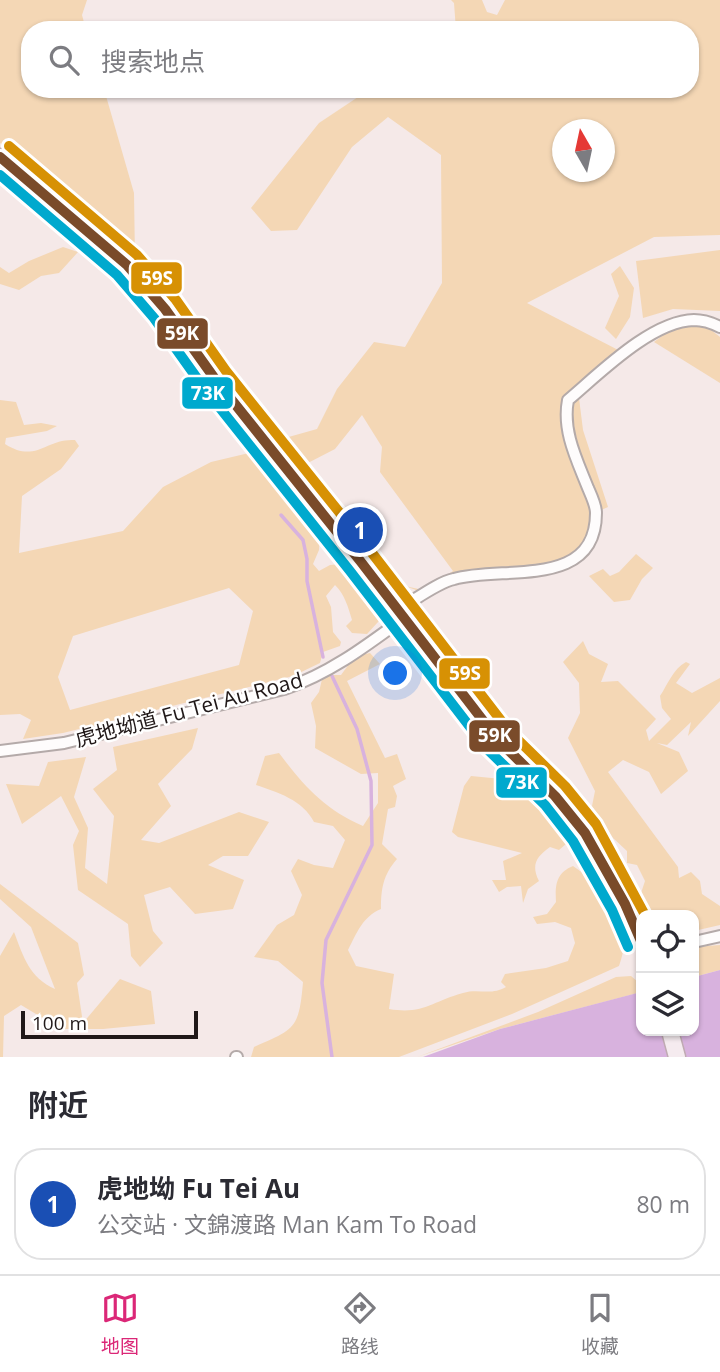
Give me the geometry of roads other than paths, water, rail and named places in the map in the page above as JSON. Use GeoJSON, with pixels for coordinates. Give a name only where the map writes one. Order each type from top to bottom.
{"type":"FeatureCollection","features":[{"type":"Feature","properties":{"kind":"main road"},"geometry":{"type":"LineString","coordinates":[[0,157],[132,270],[165,309],[215,379],[498,740],[555,796],[585,833],[625,904],[636,929]]}},
{"type":"Feature","properties":{"kind":"main road"},"geometry":{"type":"LineString","coordinates":[[671,1036],[677,1057]]}},
{"type":"Feature","properties":{"kind":"street","name":"虎地坳道 Fu Tei Au Road"},"geometry":{"type":"LineString","coordinates":[[0,751],[64,743],[220,706],[301,683],[359,652],[401,614],[452,579],[492,572],[547,571],[575,559],[590,547],[597,512],[570,441],[565,416],[568,400],[643,339],[679,323],[694,320],[720,327]]}},
{"type":"Feature","properties":{"kind":"street"},"geometry":{"type":"LineString","coordinates":[[699,941],[720,936]]}},
{"type":"Feature","properties":{"kind":"waterway"},"geometry":{"type":"LineString","coordinates":[[281,515],[303,540],[307,559],[307,581],[323,657]]}},
{"type":"Feature","properties":{"kind":"waterway"},"geometry":{"type":"LineString","coordinates":[[332,676],[357,729],[371,781],[372,845],[326,940],[322,983],[332,1057]]}},
{"type":"Feature","properties":{"kind":"place","name":"虎地坳 Fu Tei Au"},"geometry":{"type":"Point","coordinates":[360,530]}}]}
